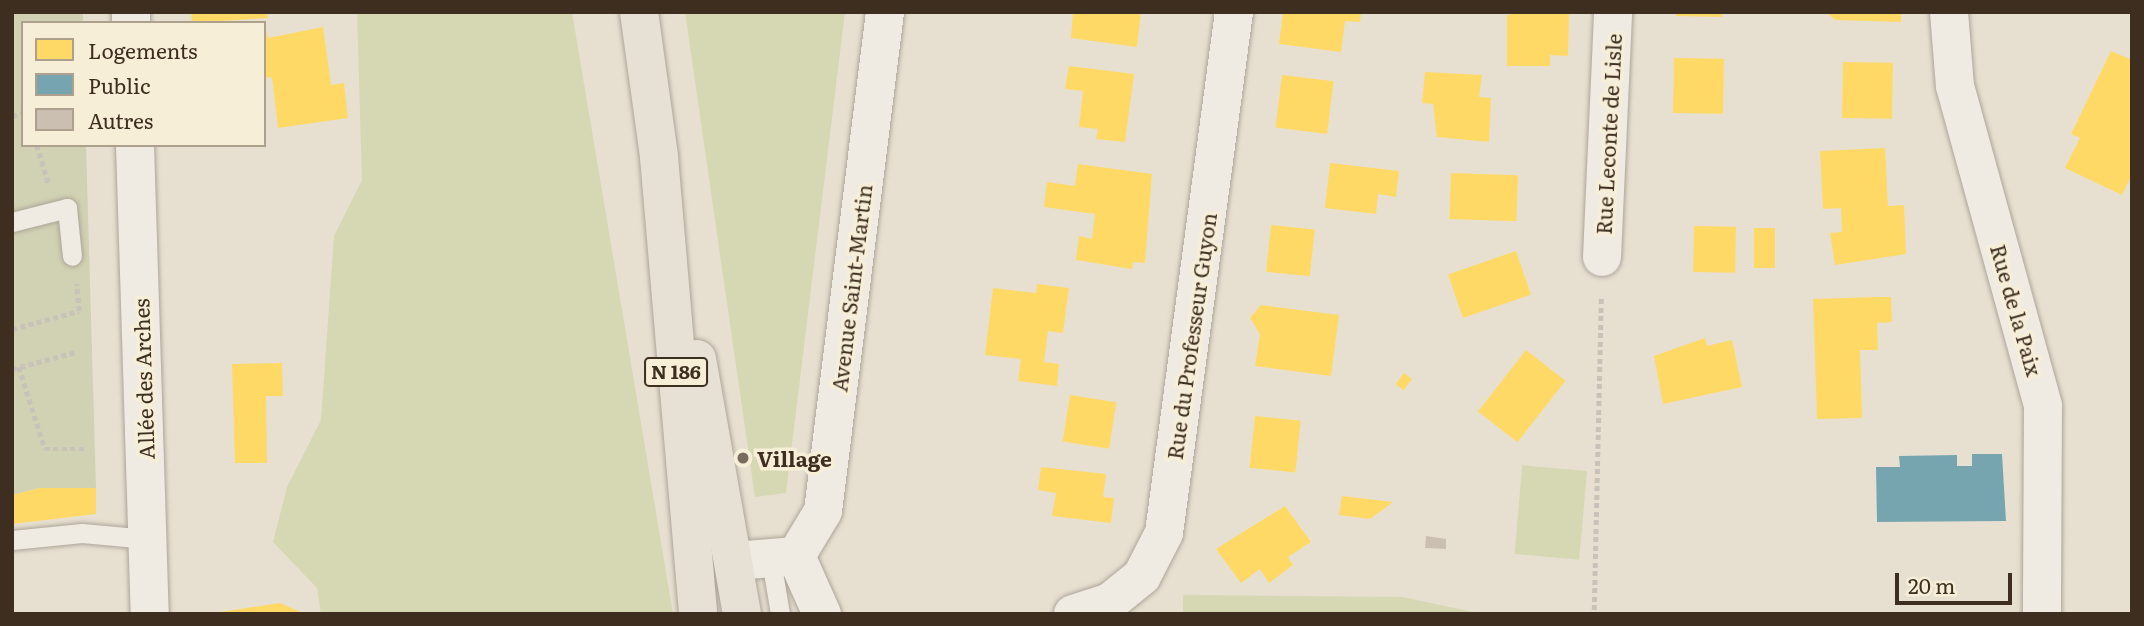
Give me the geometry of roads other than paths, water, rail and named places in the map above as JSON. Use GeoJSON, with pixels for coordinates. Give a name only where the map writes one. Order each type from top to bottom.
{"type":"FeatureCollection","features":[{"type":"Feature","properties":{"kind":"main road","name":"N 186"},"geometry":{"type":"LineString","coordinates":[[639,12],[659,158],[696,600]]}},
{"type":"Feature","properties":{"kind":"main road","name":"N 186"},"geometry":{"type":"LineString","coordinates":[[659,158],[767,557],[742,614]]}},
{"type":"Feature","properties":{"kind":"main road"},"geometry":{"type":"LineString","coordinates":[[696,600],[767,557]]}},
{"type":"Feature","properties":{"kind":"street","name":"Avenue Saint-Martin"},"geometry":{"type":"LineString","coordinates":[[767,557],[823,511],[885,12]]}},
{"type":"Feature","properties":{"kind":"street","name":"Rue du Professeur Guyon"},"geometry":{"type":"LineString","coordinates":[[1073,614],[1110,602],[1142,576],[1164,533],[1234,12]]}},
{"type":"Feature","properties":{"kind":"street","name":"Rue Leconte de Lisle"},"geometry":{"type":"LineString","coordinates":[[1602,257],[1614,12]]}},
{"type":"Feature","properties":{"kind":"street","name":"Rue de la Paix"},"geometry":{"type":"LineString","coordinates":[[1950,12],[1958,99],[2043,406],[2042,614]]}},
{"type":"Feature","properties":{"kind":"street","name":"Allée des Arches"},"geometry":{"type":"LineString","coordinates":[[135,147],[150,614]]}},
{"type":"Feature","properties":{"kind":"street"},"geometry":{"type":"LineString","coordinates":[[767,557],[822,614]]}},
{"type":"Feature","properties":{"kind":"lane"},"geometry":{"type":"LineString","coordinates":[[12,222],[67,208],[72,256]]}},
{"type":"Feature","properties":{"kind":"lane"},"geometry":{"type":"LineString","coordinates":[[12,540],[82,533],[148,539]]}},
{"type":"Feature","properties":{"kind":"lane"},"geometry":{"type":"LineString","coordinates":[[767,557],[780,614]]}},
{"type":"Feature","properties":{"kind":"place","name":"Village"},"geometry":{"type":"Point","coordinates":[743,458]}}]}
